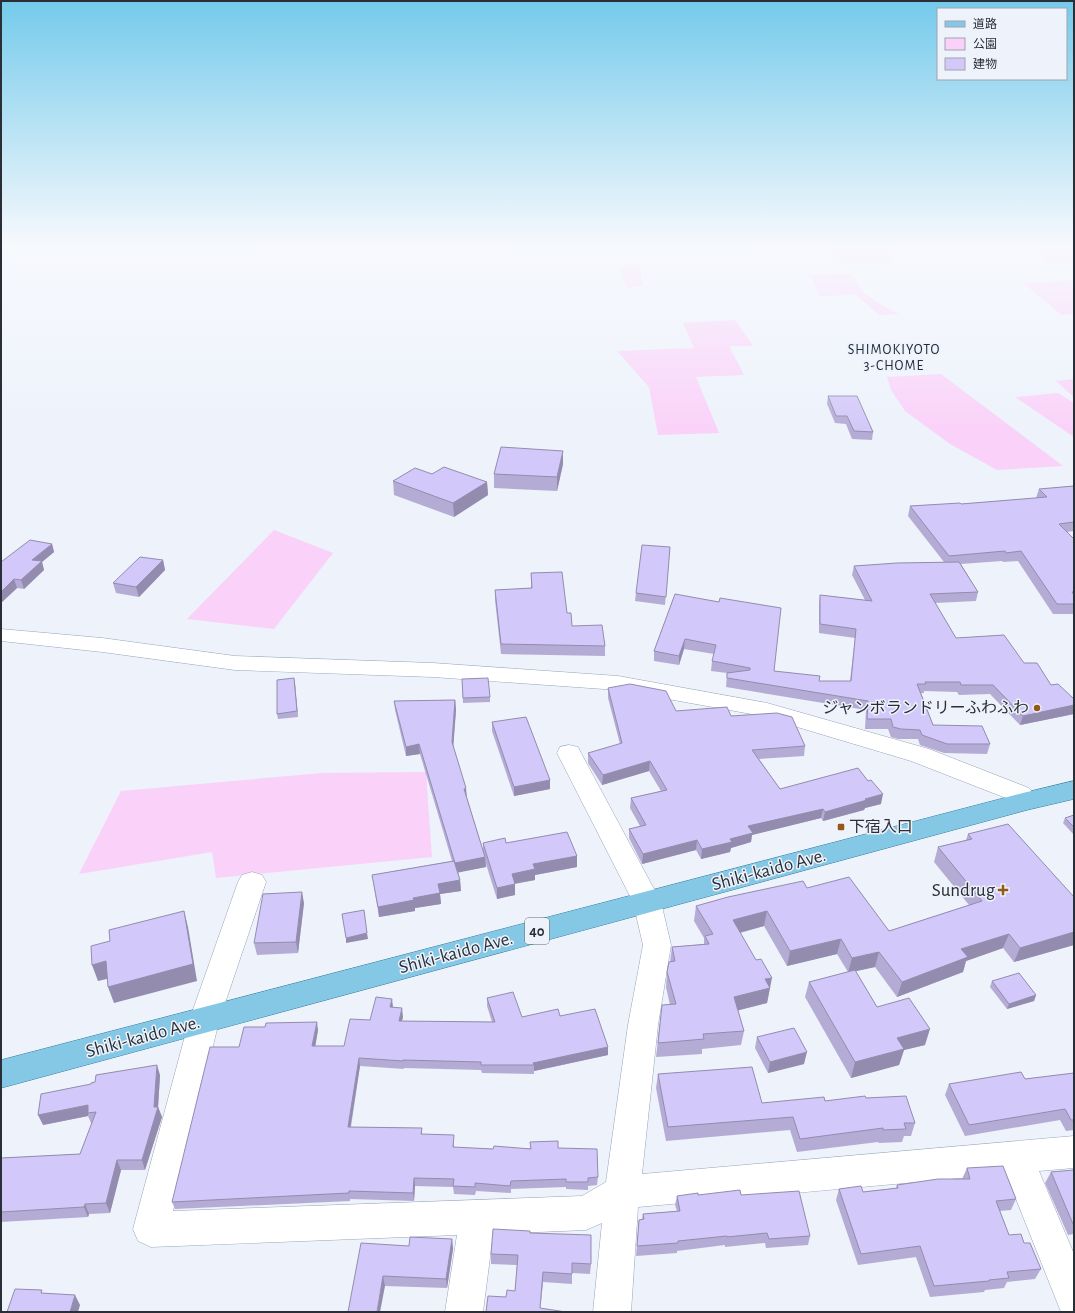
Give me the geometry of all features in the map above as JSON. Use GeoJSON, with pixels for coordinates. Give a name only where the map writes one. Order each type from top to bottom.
{"type":"FeatureCollection","features":[{"type":"Feature","properties":{"kind":"main road","name":"Shiki-kaido Ave."},"geometry":{"type":"LineString","coordinates":[[1,1074],[1027,801],[1074,790]]}},
{"type":"Feature","properties":{"kind":"street"},"geometry":{"type":"LineString","coordinates":[[1,635],[102,645],[235,663],[433,670],[618,683],[759,708],[920,755],[1020,794],[1027,801]]}},
{"type":"Feature","properties":{"kind":"street"},"geometry":{"type":"LineString","coordinates":[[568,753],[647,902],[657,945],[643,1025],[622,1192],[612,1312]]}},
{"type":"Feature","properties":{"kind":"street"},"geometry":{"type":"LineString","coordinates":[[252,882],[204,1021],[151,1229],[586,1213],[622,1192],[1074,1152]]}},
{"type":"Feature","properties":{"kind":"street"},"geometry":{"type":"LineString","coordinates":[[1016,1157],[1074,1299]]}},
{"type":"Feature","properties":{"kind":"street"},"geometry":{"type":"LineString","coordinates":[[464,1312],[477,1217]]}},
{"type":"Feature","properties":{"kind":"green space"},"geometry":{"type":"Polygon","coordinates":[[[872,309],[890,309],[899,314],[879,315],[872,309]]]}},
{"type":"Feature","properties":{"kind":"green space"},"geometry":{"type":"Polygon","coordinates":[[[1055,309],[1074,309],[1074,314],[1062,315],[1055,309]]]}},
{"type":"Feature","properties":{"kind":"green space"},"geometry":{"type":"Polygon","coordinates":[[[735,320],[753,346],[729,346],[744,375],[696,377],[719,433],[658,435],[649,387],[617,351],[694,348],[683,323],[735,320]]]}},
{"type":"Feature","properties":{"kind":"green space"},"geometry":{"type":"Polygon","coordinates":[[[941,374],[1063,466],[997,470],[950,444],[905,411],[891,390],[887,377],[941,374]]]}},
{"type":"Feature","properties":{"kind":"green space"},"geometry":{"type":"Polygon","coordinates":[[[1074,379],[1074,397],[1056,381],[1074,379]]]}},
{"type":"Feature","properties":{"kind":"green space"},"geometry":{"type":"Polygon","coordinates":[[[1058,393],[1074,403],[1074,437],[1015,397],[1058,393]]]}},
{"type":"Feature","properties":{"kind":"green space"},"geometry":{"type":"Polygon","coordinates":[[[274,530],[333,553],[274,629],[187,619],[274,530]]]}},
{"type":"Feature","properties":{"kind":"green space"},"geometry":{"type":"Polygon","coordinates":[[[426,772],[432,857],[216,878],[212,852],[79,874],[121,791],[322,773],[426,772]]]}},
{"type":"Feature","properties":{"kind":"building"},"geometry":{"type":"Polygon","coordinates":[[[828,396],[857,396],[873,432],[854,431],[847,416],[836,416],[828,396]]]}},
{"type":"Feature","properties":{"kind":"building"},"geometry":{"type":"Polygon","coordinates":[[[501,447],[563,451],[557,477],[494,474],[501,447]]]}},
{"type":"Feature","properties":{"kind":"building"},"geometry":{"type":"Polygon","coordinates":[[[444,467],[487,482],[453,503],[393,481],[415,468],[432,474],[444,467]]]}},
{"type":"Feature","properties":{"kind":"building"},"geometry":{"type":"Polygon","coordinates":[[[1074,486],[1074,522],[1059,524],[1074,539],[1074,592],[1072,592],[1074,595],[1074,604],[1057,604],[1021,551],[949,556],[910,506],[961,504],[1047,497],[1039,489],[1074,486]]]}},
{"type":"Feature","properties":{"kind":"building"},"geometry":{"type":"Polygon","coordinates":[[[30,540],[52,544],[32,560],[42,561],[21,580],[14,579],[1,592],[1,562],[30,540]]]}},
{"type":"Feature","properties":{"kind":"building"},"geometry":{"type":"Polygon","coordinates":[[[642,545],[670,547],[666,597],[636,593],[642,545]]]}},
{"type":"Feature","properties":{"kind":"building"},"geometry":{"type":"Polygon","coordinates":[[[140,557],[163,560],[136,587],[113,583],[140,557]]]}},
{"type":"Feature","properties":{"kind":"building"},"geometry":{"type":"Polygon","coordinates":[[[959,562],[978,592],[930,594],[956,638],[1004,635],[1024,663],[1037,663],[1051,685],[1058,684],[1074,699],[1074,705],[1023,716],[993,685],[961,685],[960,682],[925,682],[926,684],[917,684],[933,725],[982,726],[990,744],[947,744],[922,735],[920,730],[893,727],[891,719],[867,719],[868,701],[727,678],[727,673],[750,670],[750,668],[712,661],[716,645],[685,639],[679,656],[654,651],[675,594],[719,602],[720,598],[781,608],[774,671],[820,676],[819,681],[851,681],[856,629],[820,624],[820,595],[872,601],[854,566],[897,563],[959,562]]]}},
{"type":"Feature","properties":{"kind":"building"},"geometry":{"type":"Polygon","coordinates":[[[562,572],[567,613],[571,613],[572,626],[602,625],[605,646],[501,644],[495,590],[532,588],[531,573],[562,572]]]}},
{"type":"Feature","properties":{"kind":"building"},"geometry":{"type":"Polygon","coordinates":[[[294,678],[297,711],[277,714],[277,680],[294,678]]]}},
{"type":"Feature","properties":{"kind":"building"},"geometry":{"type":"Polygon","coordinates":[[[488,678],[490,697],[463,698],[462,679],[488,678]]]}},
{"type":"Feature","properties":{"kind":"building"},"geometry":{"type":"Polygon","coordinates":[[[630,684],[666,691],[676,711],[727,707],[731,716],[777,713],[792,717],[805,746],[752,750],[780,789],[858,768],[868,781],[871,780],[883,794],[825,812],[823,809],[748,826],[753,833],[730,839],[732,842],[702,849],[697,840],[643,854],[629,829],[646,825],[631,798],[667,790],[650,761],[603,775],[588,753],[622,743],[608,688],[630,684]]]}},
{"type":"Feature","properties":{"kind":"building"},"geometry":{"type":"Polygon","coordinates":[[[455,700],[452,742],[466,788],[464,789],[485,857],[455,863],[419,744],[406,747],[394,701],[455,700]]]}},
{"type":"Feature","properties":{"kind":"building"},"geometry":{"type":"Polygon","coordinates":[[[526,717],[550,780],[514,787],[492,722],[526,717]]]}},
{"type":"Feature","properties":{"kind":"building"},"geometry":{"type":"Polygon","coordinates":[[[1074,815],[1074,827],[1065,818],[1074,815]]]}},
{"type":"Feature","properties":{"kind":"building"},"geometry":{"type":"Polygon","coordinates":[[[1008,824],[1074,897],[1074,932],[1020,948],[1009,934],[961,949],[968,957],[902,982],[879,952],[852,958],[841,939],[790,951],[767,911],[733,920],[756,960],[761,959],[772,978],[765,979],[770,988],[734,997],[744,1031],[703,1034],[704,1039],[658,1043],[662,1005],[676,1004],[667,972],[669,962],[675,961],[672,947],[709,944],[705,936],[713,934],[696,906],[728,897],[803,881],[807,888],[849,877],[889,931],[982,901],[938,847],[972,839],[968,834],[1008,824]]]}},
{"type":"Feature","properties":{"kind":"building"},"geometry":{"type":"Polygon","coordinates":[[[567,832],[577,856],[533,864],[535,869],[512,874],[515,884],[497,888],[483,843],[505,838],[506,843],[567,832]]]}},
{"type":"Feature","properties":{"kind":"building"},"geometry":{"type":"Polygon","coordinates":[[[454,861],[460,880],[438,884],[440,893],[378,907],[372,875],[454,861]]]}},
{"type":"Feature","properties":{"kind":"building"},"geometry":{"type":"Polygon","coordinates":[[[302,892],[296,942],[254,943],[263,894],[302,892]]]}},
{"type":"Feature","properties":{"kind":"building"},"geometry":{"type":"Polygon","coordinates":[[[364,910],[367,933],[346,938],[342,914],[364,910]]]}},
{"type":"Feature","properties":{"kind":"building"},"geometry":{"type":"Polygon","coordinates":[[[184,911],[193,964],[108,987],[106,961],[92,965],[91,946],[110,941],[109,930],[184,911]]]}},
{"type":"Feature","properties":{"kind":"building"},"geometry":{"type":"Polygon","coordinates":[[[855,970],[877,1007],[909,998],[930,1029],[897,1038],[904,1049],[855,1062],[809,982],[855,970]]]}},
{"type":"Feature","properties":{"kind":"building"},"geometry":{"type":"Polygon","coordinates":[[[1019,973],[1036,995],[1009,1004],[992,981],[1019,973]]]}},
{"type":"Feature","properties":{"kind":"building"},"geometry":{"type":"Polygon","coordinates":[[[513,992],[522,1017],[558,1009],[560,1016],[595,1009],[608,1047],[533,1063],[534,1065],[481,1065],[481,1062],[403,1061],[359,1058],[348,1127],[422,1128],[421,1134],[454,1135],[453,1147],[493,1149],[494,1146],[531,1149],[530,1142],[558,1141],[558,1148],[597,1149],[598,1177],[588,1178],[588,1182],[566,1182],[566,1179],[511,1181],[510,1186],[475,1183],[475,1187],[453,1186],[454,1179],[414,1178],[413,1193],[349,1191],[349,1193],[172,1202],[210,1047],[239,1047],[244,1027],[265,1027],[266,1023],[317,1022],[312,1046],[344,1046],[350,1019],[370,1020],[376,997],[392,999],[390,1007],[402,1008],[399,1021],[495,1022],[487,998],[513,992]]]}},
{"type":"Feature","properties":{"kind":"building"},"geometry":{"type":"Polygon","coordinates":[[[794,1028],[807,1052],[770,1062],[757,1037],[794,1028]]]}},
{"type":"Feature","properties":{"kind":"building"},"geometry":{"type":"Polygon","coordinates":[[[157,1065],[154,1107],[158,1107],[142,1160],[117,1160],[106,1203],[85,1204],[84,1207],[1,1212],[1,1158],[80,1154],[96,1112],[88,1113],[88,1105],[38,1115],[41,1094],[91,1084],[95,1082],[96,1075],[157,1065]]]}},
{"type":"Feature","properties":{"kind":"building"},"geometry":{"type":"Polygon","coordinates":[[[752,1067],[762,1103],[824,1097],[825,1101],[865,1096],[866,1098],[906,1096],[915,1123],[904,1123],[906,1129],[883,1130],[883,1128],[800,1139],[793,1117],[668,1127],[658,1074],[752,1067]]]}},
{"type":"Feature","properties":{"kind":"building"},"geometry":{"type":"Polygon","coordinates":[[[1021,1072],[1025,1079],[1074,1073],[1074,1120],[1071,1120],[1065,1109],[969,1125],[949,1084],[1021,1072]]]}},
{"type":"Feature","properties":{"kind":"building"},"geometry":{"type":"Polygon","coordinates":[[[1003,1166],[1016,1199],[996,1201],[1009,1235],[1021,1234],[1024,1243],[1030,1243],[1041,1269],[1007,1272],[1009,1278],[934,1286],[920,1246],[861,1254],[839,1189],[861,1186],[863,1192],[898,1188],[897,1185],[938,1179],[970,1179],[967,1168],[1003,1166]]]}},
{"type":"Feature","properties":{"kind":"building"},"geometry":{"type":"Polygon","coordinates":[[[1074,1170],[1074,1224],[1073,1224],[1051,1172],[1074,1170]]]}},
{"type":"Feature","properties":{"kind":"building"},"geometry":{"type":"Polygon","coordinates":[[[740,1190],[741,1195],[799,1191],[810,1236],[769,1239],[767,1233],[637,1246],[639,1220],[644,1219],[643,1214],[680,1211],[677,1196],[740,1190]]]}},
{"type":"Feature","properties":{"kind":"building"},"geometry":{"type":"Polygon","coordinates":[[[493,1229],[530,1231],[530,1233],[591,1235],[591,1264],[572,1263],[572,1274],[543,1272],[540,1308],[566,1312],[486,1312],[488,1296],[506,1297],[507,1290],[515,1291],[518,1255],[491,1254],[493,1229]]]}},
{"type":"Feature","properties":{"kind":"building"},"geometry":{"type":"Polygon","coordinates":[[[410,1237],[452,1239],[446,1279],[383,1276],[377,1312],[348,1312],[361,1243],[409,1246],[410,1237]]]}},
{"type":"Feature","properties":{"kind":"building"},"geometry":{"type":"Polygon","coordinates":[[[15,1289],[42,1290],[41,1293],[75,1295],[70,1312],[7,1312],[15,1289]]]}},
{"type":"Feature","properties":{"kind":"place","name":"ジャンボランドリーふわふわ"},"geometry":{"type":"Point","coordinates":[1037,708]}},
{"type":"Feature","properties":{"kind":"place","name":"下宿入口"},"geometry":{"type":"Point","coordinates":[841,827]}},
{"type":"Feature","properties":{"kind":"place","name":"Sundrug"},"geometry":{"type":"Point","coordinates":[1003,890]}},
{"type":"Feature","properties":{"kind":"district","name":"SHIMOKIYOTO 3-CHOME"},"geometry":{"type":"Point","coordinates":[894,358]}}]}
